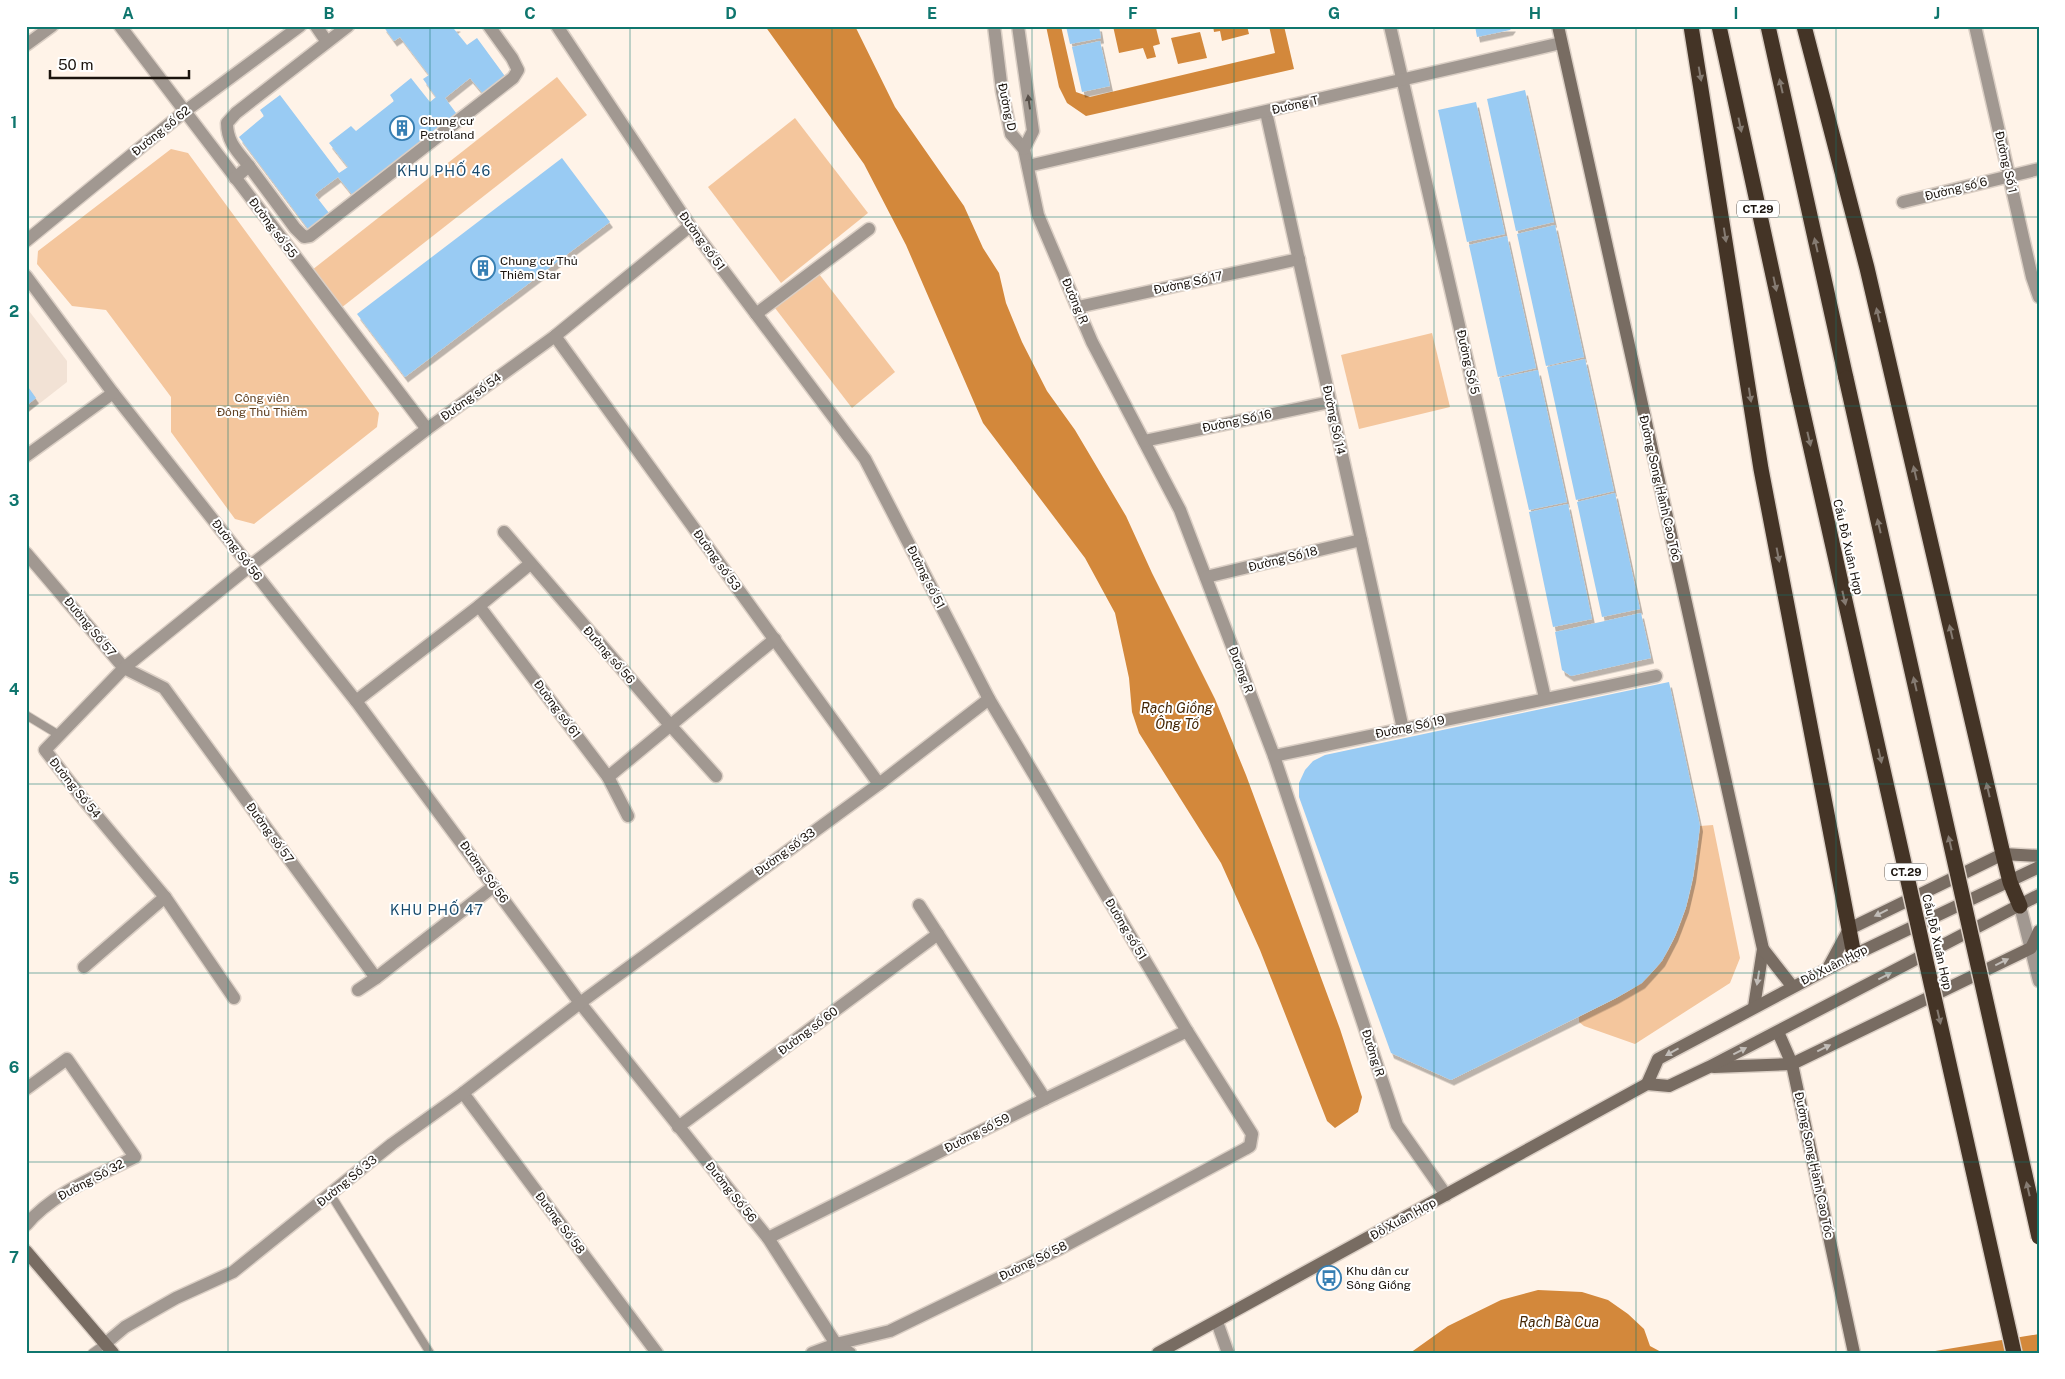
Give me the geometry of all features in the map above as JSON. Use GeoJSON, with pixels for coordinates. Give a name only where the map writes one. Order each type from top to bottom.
{"type":"FeatureCollection","features":[{"type":"Feature","properties":{"kind":"highway"},"geometry":{"type":"LineString","coordinates":[[1691,26],[1761,468],[1854,955]]}},
{"type":"Feature","properties":{"kind":"highway","name":"Cầu Đỗ Xuân Hợp"},"geometry":{"type":"LineString","coordinates":[[1718,26],[2014,1353]]}},
{"type":"Feature","properties":{"kind":"highway"},"geometry":{"type":"LineString","coordinates":[[1768,26],[2039,1237]]}},
{"type":"Feature","properties":{"kind":"highway"},"geometry":{"type":"LineString","coordinates":[[1804,26],[1867,268],[2003,854],[2010,882],[2020,906]]}},
{"type":"Feature","properties":{"kind":"main road","name":"Đường Song Hành Cao Tốc"},"geometry":{"type":"LineString","coordinates":[[1558,26],[1763,949],[1754,1007]]}},
{"type":"Feature","properties":{"kind":"main road"},"geometry":{"type":"LineString","coordinates":[[1828,968],[1849,929],[2003,854],[2039,856]]}},
{"type":"Feature","properties":{"kind":"main road","name":"Đỗ Xuân Hợp"},"geometry":{"type":"LineString","coordinates":[[1158,1353],[1647,1084],[1658,1059],[1792,986],[2039,867]]}},
{"type":"Feature","properties":{"kind":"main road"},"geometry":{"type":"LineString","coordinates":[[1647,1084],[1669,1086],[1709,1067],[2039,895]]}},
{"type":"Feature","properties":{"kind":"main road"},"geometry":{"type":"LineString","coordinates":[[1709,1067],[1792,1064],[2031,948],[2039,931]]}},
{"type":"Feature","properties":{"kind":"main road","name":"Đường Song Hành Cao Tốc"},"geometry":{"type":"LineString","coordinates":[[1763,949],[1792,986]]}},
{"type":"Feature","properties":{"kind":"main road","name":"Đường Song Hành Cao Tốc"},"geometry":{"type":"LineString","coordinates":[[1778,1032],[1792,1064],[1854,1353]]}},
{"type":"Feature","properties":{"kind":"main road"},"geometry":{"type":"LineString","coordinates":[[26,1251],[110,1348]]}},
{"type":"Feature","properties":{"kind":"street"},"geometry":{"type":"LineString","coordinates":[[26,45],[52,26]]}},
{"type":"Feature","properties":{"kind":"street","name":"Đường số 55"},"geometry":{"type":"LineString","coordinates":[[120,26],[427,429]]}},
{"type":"Feature","properties":{"kind":"street","name":"Đường số 62"},"geometry":{"type":"LineString","coordinates":[[26,241],[184,112],[300,26]]}},
{"type":"Feature","properties":{"kind":"street"},"geometry":{"type":"LineString","coordinates":[[316,26],[327,42]]}},
{"type":"Feature","properties":{"kind":"street"},"geometry":{"type":"LineString","coordinates":[[348,26],[227,123],[227,135],[235,149],[295,228],[304,237],[310,236],[513,78],[518,70],[512,58],[489,26]]}},
{"type":"Feature","properties":{"kind":"street","name":"Đường số 51"},"geometry":{"type":"LineString","coordinates":[[557,26],[690,226],[865,459],[989,699],[1187,1032],[1252,1134],[1250,1146],[1245,1149]]}},
{"type":"Feature","properties":{"kind":"street","name":"Đường D"},"geometry":{"type":"LineString","coordinates":[[994,26],[1002,91],[1011,134],[1024,149],[1033,131],[1018,26]]}},
{"type":"Feature","properties":{"kind":"street","name":"Đường Số 5"},"geometry":{"type":"LineString","coordinates":[[1390,26],[1545,698]]}},
{"type":"Feature","properties":{"kind":"street","name":"Đường Số 1"},"geometry":{"type":"LineString","coordinates":[[1975,26],[2032,278],[2039,297]]}},
{"type":"Feature","properties":{"kind":"street","name":"Đường T"},"geometry":{"type":"LineString","coordinates":[[1028,166],[1561,43]]}},
{"type":"Feature","properties":{"kind":"street","name":"Đường Số 14"},"geometry":{"type":"LineString","coordinates":[[1266,112],[1403,729]]}},
{"type":"Feature","properties":{"kind":"street","name":"Đường R"},"geometry":{"type":"LineString","coordinates":[[1024,149],[1038,215],[1092,342],[1180,510],[1206,577],[1274,756],[1397,1125],[1446,1195]]}},
{"type":"Feature","properties":{"kind":"street"},"geometry":{"type":"LineString","coordinates":[[235,178],[248,166]]}},
{"type":"Feature","properties":{"kind":"street","name":"Đường số 6"},"geometry":{"type":"LineString","coordinates":[[1903,202],[2039,169]]}},
{"type":"Feature","properties":{"kind":"street","name":"Đường số 54"},"geometry":{"type":"LineString","coordinates":[[250,566],[427,429],[555,336],[690,226]]}},
{"type":"Feature","properties":{"kind":"street"},"geometry":{"type":"LineString","coordinates":[[756,314],[869,229]]}},
{"type":"Feature","properties":{"kind":"street","name":"Đường Số 17"},"geometry":{"type":"LineString","coordinates":[[1078,307],[1298,259]]}},
{"type":"Feature","properties":{"kind":"street","name":"Đường Số 56"},"geometry":{"type":"LineString","coordinates":[[26,276],[113,392],[356,701],[580,1003],[768,1238],[836,1344],[850,1353]]}},
{"type":"Feature","properties":{"kind":"street","name":"Đường số 53"},"geometry":{"type":"LineString","coordinates":[[555,336],[878,784]]}},
{"type":"Feature","properties":{"kind":"street"},"geometry":{"type":"LineString","coordinates":[[26,456],[113,392]]}},
{"type":"Feature","properties":{"kind":"street","name":"Đường Số 16"},"geometry":{"type":"LineString","coordinates":[[1144,441],[1330,402]]}},
{"type":"Feature","properties":{"kind":"street","name":"Đường số 56"},"geometry":{"type":"LineString","coordinates":[[504,532],[716,776]]}},
{"type":"Feature","properties":{"kind":"street","name":"Đường Số 18"},"geometry":{"type":"LineString","coordinates":[[1206,577],[1361,540]]}},
{"type":"Feature","properties":{"kind":"street","name":"Đường Số 57"},"geometry":{"type":"LineString","coordinates":[[26,553],[124,668],[164,688]]}},
{"type":"Feature","properties":{"kind":"street"},"geometry":{"type":"LineString","coordinates":[[356,701],[530,564]]}},
{"type":"Feature","properties":{"kind":"street","name":"Đường Số 54"},"geometry":{"type":"LineString","coordinates":[[234,998],[165,897],[83,799],[45,750],[124,668],[250,566]]}},
{"type":"Feature","properties":{"kind":"street","name":"Đường số 61"},"geometry":{"type":"LineString","coordinates":[[479,606],[608,777],[628,816]]}},
{"type":"Feature","properties":{"kind":"street"},"geometry":{"type":"LineString","coordinates":[[608,777],[775,639]]}},
{"type":"Feature","properties":{"kind":"street","name":"Đường Số 19"},"geometry":{"type":"LineString","coordinates":[[1274,756],[1656,676]]}},
{"type":"Feature","properties":{"kind":"street","name":"Đường số 57"},"geometry":{"type":"LineString","coordinates":[[164,688],[376,978]]}},
{"type":"Feature","properties":{"kind":"street","name":"Đường số 33"},"geometry":{"type":"LineString","coordinates":[[580,1003],[878,784],[989,699]]}},
{"type":"Feature","properties":{"kind":"street"},"geometry":{"type":"LineString","coordinates":[[358,990],[494,886]]}},
{"type":"Feature","properties":{"kind":"street"},"geometry":{"type":"LineString","coordinates":[[84,967],[165,897]]}},
{"type":"Feature","properties":{"kind":"street"},"geometry":{"type":"LineString","coordinates":[[919,905],[1045,1099]]}},
{"type":"Feature","properties":{"kind":"street"},"geometry":{"type":"LineString","coordinates":[[2020,906],[2039,981]]}},
{"type":"Feature","properties":{"kind":"street","name":"Đường số 60"},"geometry":{"type":"LineString","coordinates":[[678,1127],[938,934]]}},
{"type":"Feature","properties":{"kind":"street","name":"Đường Số 33"},"geometry":{"type":"LineString","coordinates":[[110,1348],[125,1327],[168,1302],[233,1272],[392,1144],[463,1093],[580,1003]]}},
{"type":"Feature","properties":{"kind":"street","name":"Đường số 59"},"geometry":{"type":"LineString","coordinates":[[768,1238],[1045,1099],[1187,1032]]}},
{"type":"Feature","properties":{"kind":"street","name":"Đường Số 32"},"geometry":{"type":"LineString","coordinates":[[26,1089],[67,1059],[135,1157],[70,1190],[35,1214],[26,1225]]}},
{"type":"Feature","properties":{"kind":"street","name":"Đường Số 58"},"geometry":{"type":"LineString","coordinates":[[463,1093],[657,1353]]}},
{"type":"Feature","properties":{"kind":"street","name":"Đường Số 58"},"geometry":{"type":"LineString","coordinates":[[812,1353],[836,1344],[890,1331],[1061,1248],[1245,1149]]}},
{"type":"Feature","properties":{"kind":"street"},"geometry":{"type":"LineString","coordinates":[[1217,1322],[1228,1353]]}},
{"type":"Feature","properties":{"kind":"lane"},"geometry":{"type":"LineString","coordinates":[[26,715],[59,735]]}},
{"type":"Feature","properties":{"kind":"lane"},"geometry":{"type":"LineString","coordinates":[[331,1195],[430,1353]]}},
{"type":"Feature","properties":{"kind":"lane"},"geometry":{"type":"LineString","coordinates":[[92,1353],[110,1348]]}},
{"type":"Feature","properties":{"kind":"shaded area"},"geometry":{"type":"Polygon","coordinates":[[[26,307],[67,361],[67,382],[26,414],[26,307]]]}},
{"type":"Feature","properties":{"kind":"green space"},"geometry":{"type":"Polygon","coordinates":[[[557,77],[587,115],[341,308],[312,270],[557,77]]]}},
{"type":"Feature","properties":{"kind":"green space"},"geometry":{"type":"Polygon","coordinates":[[[795,118],[868,213],[781,283],[708,187],[795,118]]]}},
{"type":"Feature","properties":{"kind":"green space","name":"Công viên Đông Thủ Thiêm"},"geometry":{"type":"Polygon","coordinates":[[[171,149],[188,153],[379,413],[377,427],[254,524],[235,519],[171,432],[171,397],[106,310],[72,306],[37,264],[38,251],[171,149]]]}},
{"type":"Feature","properties":{"kind":"green space"},"geometry":{"type":"Polygon","coordinates":[[[819,274],[895,372],[852,408],[775,308],[819,274]]]}},
{"type":"Feature","properties":{"kind":"green space"},"geometry":{"type":"Polygon","coordinates":[[[1432,333],[1450,407],[1359,429],[1341,355],[1432,333]]]}},
{"type":"Feature","properties":{"kind":"green space"},"geometry":{"type":"Polygon","coordinates":[[[1713,825],[1740,958],[1730,983],[1635,1044],[1584,1026],[1579,1022],[1579,1017],[1620,996],[1643,981],[1657,967],[1668,950],[1678,931],[1691,888],[1700,826],[1713,825]]]}},
{"type":"Feature","properties":{"kind":"water","name":"Rạch Giồng Ông Tố"},"geometry":{"type":"Polygon","coordinates":[[[765,26],[855,26],[895,107],[964,206],[983,248],[999,273],[1006,303],[1022,342],[1047,391],[1075,430],[1126,516],[1152,573],[1215,699],[1246,775],[1340,1029],[1362,1097],[1358,1112],[1335,1128],[1327,1121],[1260,950],[1221,863],[1139,733],[1132,712],[1129,678],[1115,613],[1085,558],[983,423],[906,245],[864,164],[765,26]]]}},
{"type":"Feature","properties":{"kind":"water"},"geometry":{"type":"Polygon","coordinates":[[[1046,26],[1061,26],[1076,92],[1090,97],[1275,53],[1269,26],[1284,26],[1294,69],[1086,116],[1067,103],[1059,87],[1046,26]]]}},
{"type":"Feature","properties":{"kind":"water"},"geometry":{"type":"Polygon","coordinates":[[[1113,26],[1162,26],[1156,28],[1160,44],[1153,46],[1156,57],[1147,59],[1143,48],[1119,53],[1113,26]]]}},
{"type":"Feature","properties":{"kind":"water"},"geometry":{"type":"Polygon","coordinates":[[[1213,26],[1247,26],[1249,34],[1222,41],[1220,31],[1214,32],[1213,26]]]}},
{"type":"Feature","properties":{"kind":"water"},"geometry":{"type":"Polygon","coordinates":[[[1200,32],[1207,58],[1178,64],[1171,38],[1200,32]]]}},
{"type":"Feature","properties":{"kind":"water","name":"Rạch Bà Cua"},"geometry":{"type":"Polygon","coordinates":[[[1538,1290],[1582,1292],[1608,1300],[1628,1314],[1644,1329],[1650,1346],[1663,1353],[1410,1353],[1448,1326],[1501,1300],[1538,1290]]]}},
{"type":"Feature","properties":{"kind":"water"},"geometry":{"type":"Polygon","coordinates":[[[2039,1334],[2039,1353],[1923,1353],[2039,1334]]]}},
{"type":"Feature","properties":{"kind":"building","name":"Chung cư Petroland"},"geometry":{"type":"Polygon","coordinates":[[[383,26],[458,26],[454,29],[467,45],[477,38],[507,79],[485,96],[470,78],[445,98],[459,117],[355,198],[338,177],[319,191],[315,195],[329,213],[309,230],[239,137],[264,116],[260,110],[280,95],[339,173],[348,167],[329,143],[351,126],[356,131],[394,101],[390,95],[411,78],[430,102],[436,97],[423,79],[429,75],[400,37],[394,41],[383,26]]]}},
{"type":"Feature","properties":{"kind":"building"},"geometry":{"type":"Polygon","coordinates":[[[1066,26],[1099,26],[1101,38],[1070,44],[1066,26]]]}},
{"type":"Feature","properties":{"kind":"building"},"geometry":{"type":"Polygon","coordinates":[[[1475,26],[1513,26],[1510,30],[1477,37],[1475,26]]]}},
{"type":"Feature","properties":{"kind":"building"},"geometry":{"type":"Polygon","coordinates":[[[1100,41],[1110,86],[1082,92],[1072,47],[1100,41]]]}},
{"type":"Feature","properties":{"kind":"building"},"geometry":{"type":"Polygon","coordinates":[[[1525,90],[1554,222],[1516,231],[1487,99],[1525,90]]]}},
{"type":"Feature","properties":{"kind":"building"},"geometry":{"type":"Polygon","coordinates":[[[1476,102],[1505,234],[1467,242],[1438,110],[1476,102]]]}},
{"type":"Feature","properties":{"kind":"building","name":"Chung cư Thủ Thiêm Star"},"geometry":{"type":"Polygon","coordinates":[[[562,158],[610,222],[405,377],[357,314],[562,158]]]}},
{"type":"Feature","properties":{"kind":"building"},"geometry":{"type":"Polygon","coordinates":[[[1555,225],[1584,357],[1546,366],[1517,234],[1555,225]]]}},
{"type":"Feature","properties":{"kind":"building"},"geometry":{"type":"Polygon","coordinates":[[[1507,236],[1536,368],[1498,377],[1469,245],[1507,236]]]}},
{"type":"Feature","properties":{"kind":"building"},"geometry":{"type":"Polygon","coordinates":[[[1585,359],[1614,491],[1576,500],[1547,367],[1585,359]]]}},
{"type":"Feature","properties":{"kind":"building"},"geometry":{"type":"Polygon","coordinates":[[[1538,370],[1567,502],[1529,510],[1499,378],[1538,370]]]}},
{"type":"Feature","properties":{"kind":"building"},"geometry":{"type":"Polygon","coordinates":[[[26,384],[36,398],[26,406],[26,384]]]}},
{"type":"Feature","properties":{"kind":"building"},"geometry":{"type":"Polygon","coordinates":[[[1615,493],[1640,609],[1602,617],[1577,502],[1615,493]]]}},
{"type":"Feature","properties":{"kind":"building"},"geometry":{"type":"Polygon","coordinates":[[[1568,504],[1592,619],[1553,627],[1529,512],[1568,504]]]}},
{"type":"Feature","properties":{"kind":"building"},"geometry":{"type":"Polygon","coordinates":[[[1641,613],[1651,658],[1571,676],[1562,670],[1555,632],[1641,613]]]}},
{"type":"Feature","properties":{"kind":"building"},"geometry":{"type":"Polygon","coordinates":[[[1669,682],[1700,826],[1693,877],[1686,907],[1675,936],[1662,961],[1642,983],[1616,998],[1451,1080],[1391,1053],[1299,797],[1299,783],[1305,770],[1313,761],[1325,755],[1669,682]]]}},
{"type":"Feature","properties":{"kind":"place","name":"Chung cư Petroland"},"geometry":{"type":"Point","coordinates":[402,128]}},
{"type":"Feature","properties":{"kind":"place","name":"Chung cư Thủ Thiêm Star"},"geometry":{"type":"Point","coordinates":[483,268]}},
{"type":"Feature","properties":{"kind":"place","name":"Khu dân cư Sông Giồng"},"geometry":{"type":"Point","coordinates":[1329,1278]}},
{"type":"Feature","properties":{"kind":"district","name":"KHU PHỐ 46"},"geometry":{"type":"Point","coordinates":[444,171]}},
{"type":"Feature","properties":{"kind":"district","name":"KHU PHỐ 47"},"geometry":{"type":"Point","coordinates":[437,910]}}]}
